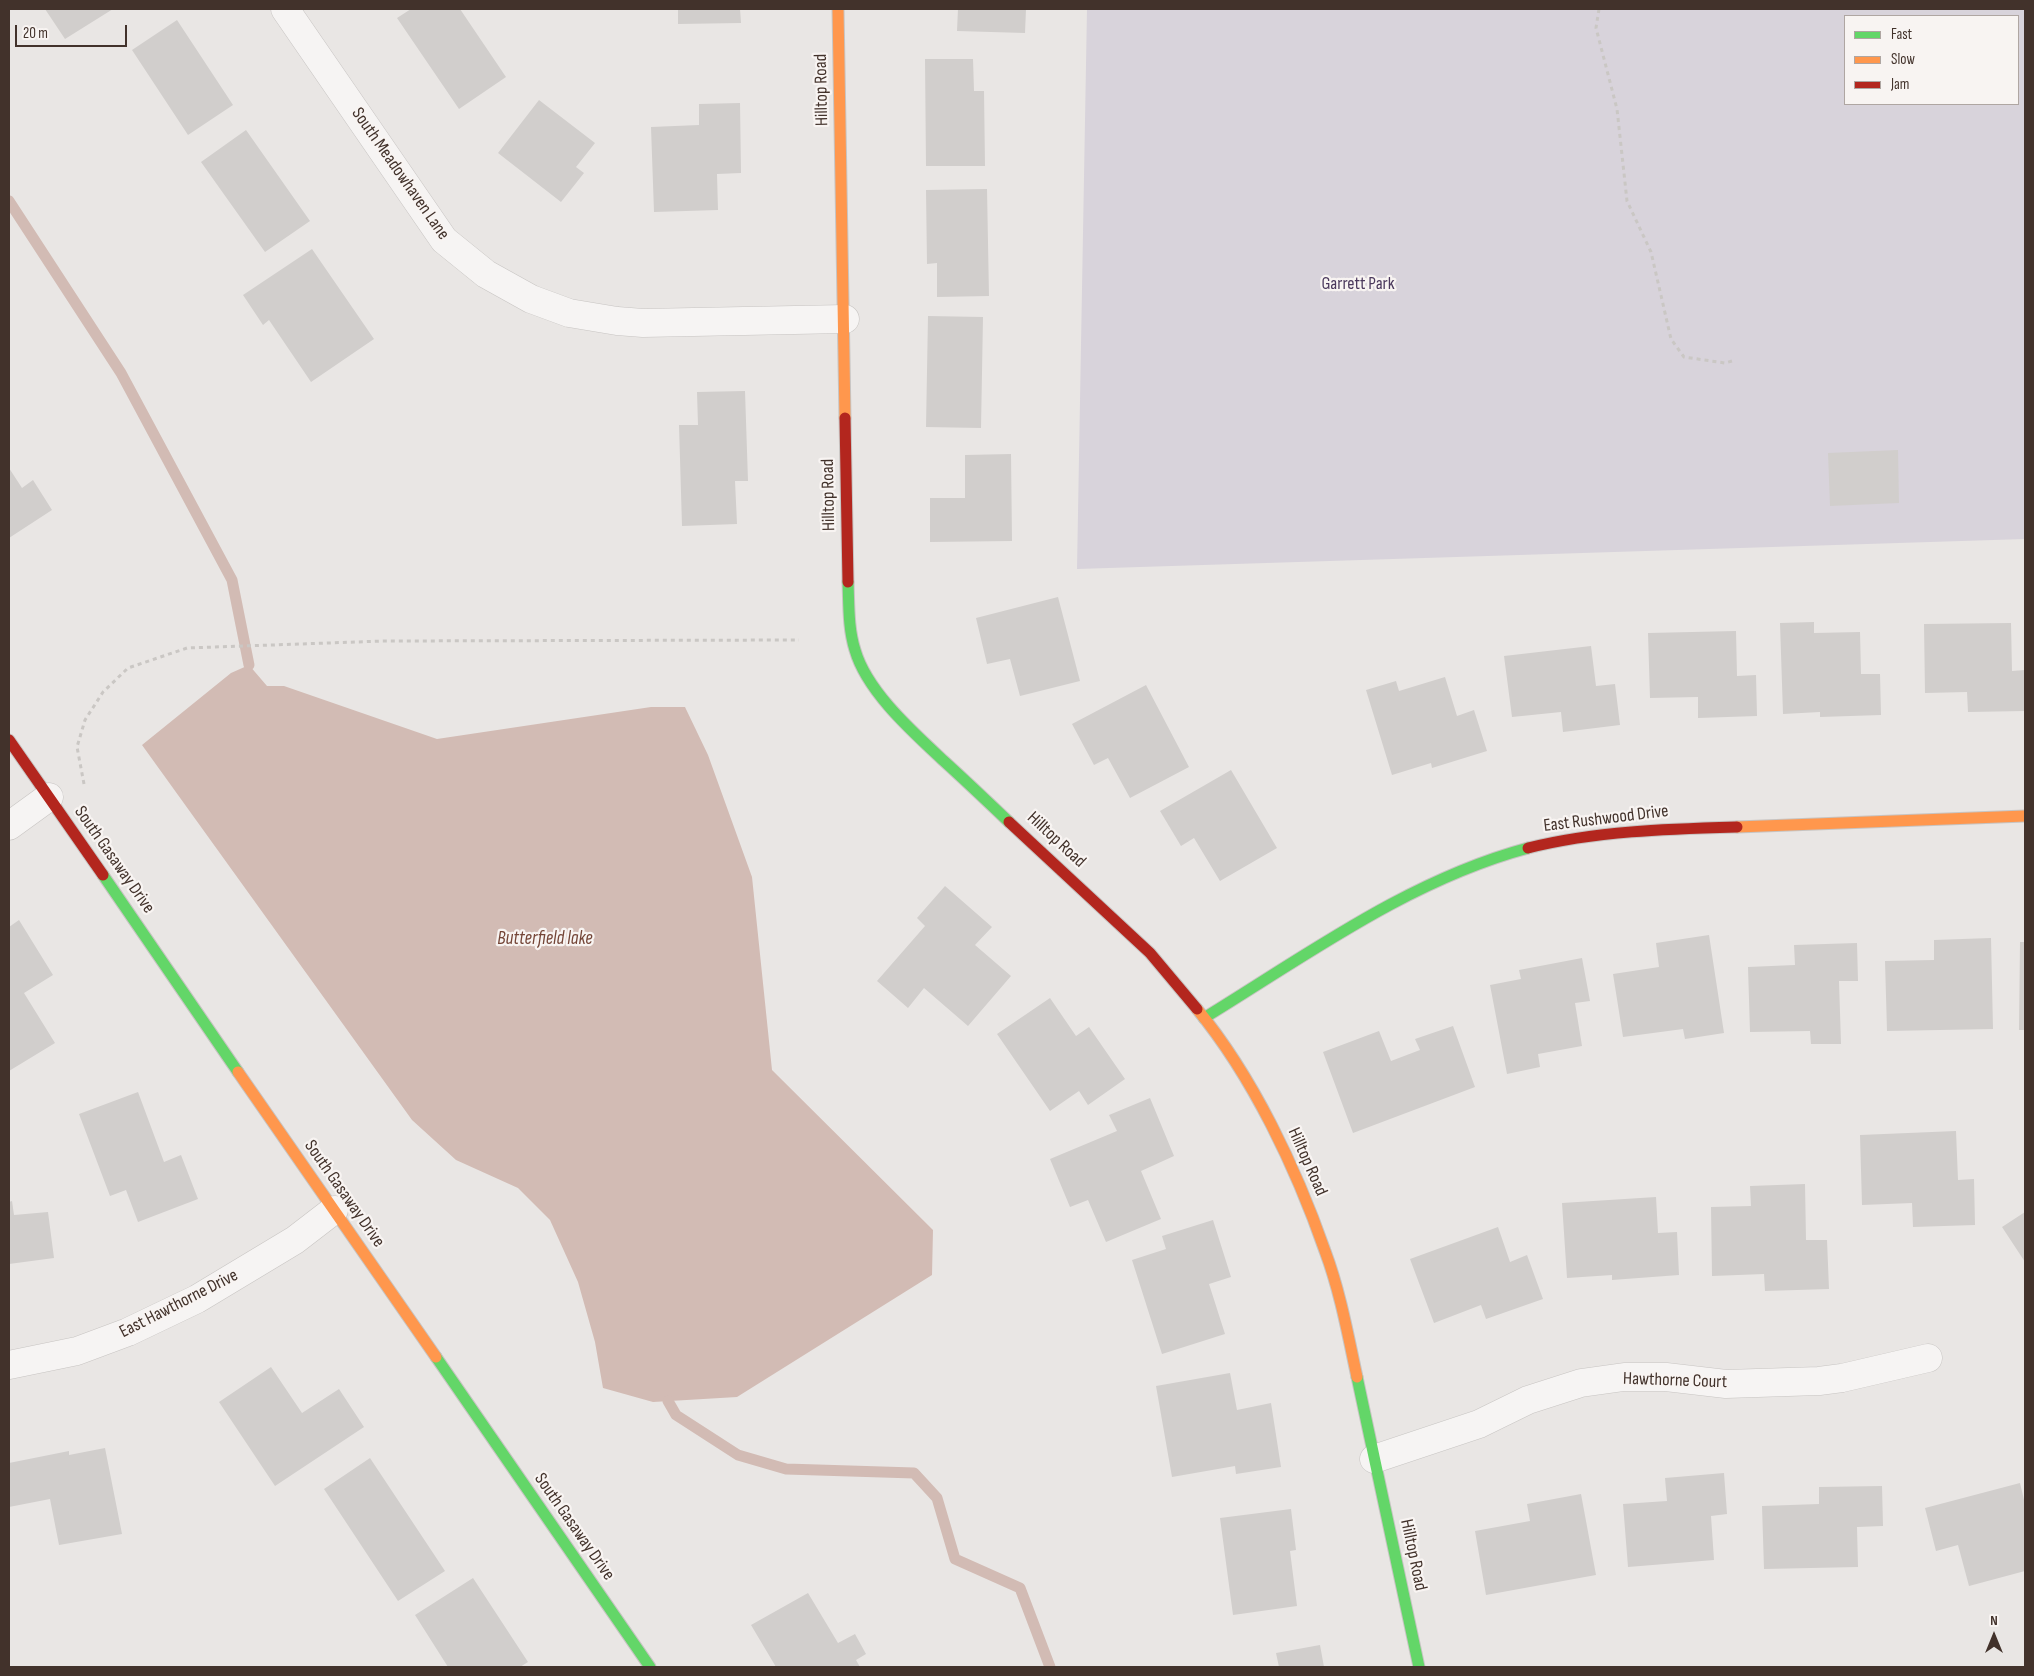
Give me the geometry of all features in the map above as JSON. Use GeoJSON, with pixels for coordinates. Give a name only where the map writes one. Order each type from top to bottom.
{"type":"FeatureCollection","features":[{"type":"Feature","properties":{"kind":"street","name":"South Meadowhaven Lane"},"geometry":{"type":"LineString","coordinates":[[285,9],[444,240],[486,274],[538,302],[569,313],[617,321],[643,323],[845,319]]}},
{"type":"Feature","properties":{"kind":"street","name":"Hilltop Road"},"geometry":{"type":"LineString","coordinates":[[838,9],[849,616],[855,650],[875,687],[903,722],[1150,953],[1204,1018],[1252,1089],[1291,1165],[1326,1252],[1348,1334],[1419,1667]]}},
{"type":"Feature","properties":{"kind":"street","name":"South Gasaway Drive"},"geometry":{"type":"LineString","coordinates":[[9,740],[650,1667]]}},
{"type":"Feature","properties":{"kind":"street"},"geometry":{"type":"LineString","coordinates":[[9,826],[49,797]]}},
{"type":"Feature","properties":{"kind":"street","name":"East Rushwood Drive"},"geometry":{"type":"LineString","coordinates":[[1204,1018],[1404,896],[1474,865],[1548,842],[1615,832],[1678,828],[2025,816]]}},
{"type":"Feature","properties":{"kind":"street","name":"East Hawthorne Drive"},"geometry":{"type":"LineString","coordinates":[[9,1365],[77,1351],[128,1332],[197,1299],[295,1240],[334,1210]]}},
{"type":"Feature","properties":{"kind":"street","name":"Hawthorne Court"},"geometry":{"type":"LineString","coordinates":[[1374,1459],[1479,1424],[1528,1400],[1582,1383],[1624,1377],[1666,1377],[1726,1384],[1820,1381],[1842,1378],[1928,1358]]}},
{"type":"Feature","properties":{"kind":"path"},"geometry":{"type":"LineString","coordinates":[[1598,9],[1596,28],[1617,109],[1627,201],[1651,252],[1671,340],[1684,357],[1725,363],[1732,361]]}},
{"type":"Feature","properties":{"kind":"path"},"geometry":{"type":"LineString","coordinates":[[84,784],[77,747],[85,720],[103,692],[128,668],[187,648],[393,641],[798,640]]}},
{"type":"Feature","properties":{"kind":"green space","name":"Garrett Park"},"geometry":{"type":"Polygon","coordinates":[[[1087,9],[2025,9],[2025,539],[1077,569],[1087,9]]]}},
{"type":"Feature","properties":{"kind":"water","name":"Butterfield lake"},"geometry":{"type":"Polygon","coordinates":[[[249,665],[267,686],[284,686],[437,739],[651,707],[685,707],[708,755],[752,877],[772,1070],[933,1230],[932,1275],[737,1397],[653,1402],[603,1388],[595,1342],[578,1282],[550,1220],[518,1188],[456,1160],[412,1120],[142,745],[231,673],[249,665]]]}},
{"type":"Feature","properties":{"kind":"building"},"geometry":{"type":"Polygon","coordinates":[[[45,9],[113,9],[65,39],[45,9]]]}},
{"type":"Feature","properties":{"kind":"building"},"geometry":{"type":"Polygon","coordinates":[[[411,9],[460,9],[506,77],[459,109],[397,18],[411,9]]]}},
{"type":"Feature","properties":{"kind":"building"},"geometry":{"type":"Polygon","coordinates":[[[678,9],[740,9],[741,23],[678,24],[678,9]]]}},
{"type":"Feature","properties":{"kind":"building"},"geometry":{"type":"Polygon","coordinates":[[[958,9],[1026,9],[1025,33],[957,31],[958,9]]]}},
{"type":"Feature","properties":{"kind":"building"},"geometry":{"type":"Polygon","coordinates":[[[177,20],[233,105],[188,135],[132,50],[177,20]]]}},
{"type":"Feature","properties":{"kind":"building"},"geometry":{"type":"Polygon","coordinates":[[[925,59],[973,59],[974,91],[984,91],[985,166],[926,166],[925,59]]]}},
{"type":"Feature","properties":{"kind":"building"},"geometry":{"type":"Polygon","coordinates":[[[539,100],[595,143],[576,167],[584,173],[561,202],[498,153],[539,100]]]}},
{"type":"Feature","properties":{"kind":"building"},"geometry":{"type":"Polygon","coordinates":[[[740,103],[741,173],[717,174],[718,210],[654,212],[651,127],[699,125],[699,104],[740,103]]]}},
{"type":"Feature","properties":{"kind":"building"},"geometry":{"type":"Polygon","coordinates":[[[246,130],[310,221],[265,252],[201,162],[246,130]]]}},
{"type":"Feature","properties":{"kind":"building"},"geometry":{"type":"Polygon","coordinates":[[[987,189],[989,296],[937,297],[937,263],[927,264],[926,190],[987,189]]]}},
{"type":"Feature","properties":{"kind":"building"},"geometry":{"type":"Polygon","coordinates":[[[312,249],[374,339],[311,382],[269,320],[263,325],[243,295],[312,249]]]}},
{"type":"Feature","properties":{"kind":"building"},"geometry":{"type":"Polygon","coordinates":[[[928,316],[983,317],[981,428],[926,427],[928,316]]]}},
{"type":"Feature","properties":{"kind":"building"},"geometry":{"type":"Polygon","coordinates":[[[745,391],[748,481],[735,481],[737,524],[682,526],[679,425],[698,425],[697,392],[745,391]]]}},
{"type":"Feature","properties":{"kind":"building"},"geometry":{"type":"Polygon","coordinates":[[[1898,450],[1899,503],[1830,506],[1828,453],[1898,450]]]}},
{"type":"Feature","properties":{"kind":"building"},"geometry":{"type":"Polygon","coordinates":[[[1011,454],[1012,541],[930,542],[930,498],[965,498],[965,455],[1011,454]]]}},
{"type":"Feature","properties":{"kind":"building"},"geometry":{"type":"Polygon","coordinates":[[[9,468],[22,488],[33,480],[52,510],[9,538],[9,468]]]}},
{"type":"Feature","properties":{"kind":"building"},"geometry":{"type":"Polygon","coordinates":[[[1058,597],[1080,681],[1020,696],[1010,659],[987,664],[976,618],[1058,597]]]}},
{"type":"Feature","properties":{"kind":"building"},"geometry":{"type":"Polygon","coordinates":[[[1814,622],[1814,633],[1860,632],[1861,674],[1880,674],[1881,715],[1820,717],[1820,712],[1783,714],[1780,623],[1814,622]]]}},
{"type":"Feature","properties":{"kind":"building"},"geometry":{"type":"Polygon","coordinates":[[[2011,623],[2012,671],[2025,670],[2025,711],[1968,712],[1967,692],[1925,693],[1924,624],[2011,623]]]}},
{"type":"Feature","properties":{"kind":"building"},"geometry":{"type":"Polygon","coordinates":[[[1736,631],[1737,676],[1756,675],[1757,716],[1698,718],[1698,697],[1650,698],[1648,633],[1736,631]]]}},
{"type":"Feature","properties":{"kind":"building"},"geometry":{"type":"Polygon","coordinates":[[[1591,646],[1596,686],[1615,684],[1620,725],[1563,732],[1561,712],[1512,717],[1504,656],[1591,646]]]}},
{"type":"Feature","properties":{"kind":"building"},"geometry":{"type":"Polygon","coordinates":[[[1445,677],[1457,716],[1474,710],[1487,751],[1432,768],[1431,763],[1392,775],[1366,690],[1396,681],[1399,691],[1445,677]]]}},
{"type":"Feature","properties":{"kind":"building"},"geometry":{"type":"Polygon","coordinates":[[[1146,685],[1189,767],[1130,798],[1108,758],[1094,765],[1072,724],[1146,685]]]}},
{"type":"Feature","properties":{"kind":"building"},"geometry":{"type":"Polygon","coordinates":[[[1231,770],[1277,848],[1220,881],[1194,838],[1181,846],[1160,811],[1231,770]]]}},
{"type":"Feature","properties":{"kind":"building"},"geometry":{"type":"Polygon","coordinates":[[[945,886],[992,927],[975,945],[1011,976],[968,1026],[924,988],[908,1008],[877,981],[925,926],[917,918],[945,886]]]}},
{"type":"Feature","properties":{"kind":"building"},"geometry":{"type":"Polygon","coordinates":[[[19,920],[53,975],[24,993],[55,1043],[9,1071],[9,927],[19,920]]]}},
{"type":"Feature","properties":{"kind":"building"},"geometry":{"type":"Polygon","coordinates":[[[1709,935],[1724,1033],[1685,1039],[1683,1029],[1623,1037],[1613,974],[1659,967],[1656,943],[1709,935]]]}},
{"type":"Feature","properties":{"kind":"building"},"geometry":{"type":"Polygon","coordinates":[[[1991,938],[1993,1029],[1887,1031],[1885,961],[1934,960],[1934,940],[1991,938]]]}},
{"type":"Feature","properties":{"kind":"building"},"geometry":{"type":"Polygon","coordinates":[[[2020,942],[2025,942],[2025,1030],[2019,1030],[2020,942]]]}},
{"type":"Feature","properties":{"kind":"building"},"geometry":{"type":"Polygon","coordinates":[[[1857,943],[1858,981],[1839,981],[1841,1044],[1811,1044],[1810,1031],[1750,1032],[1748,967],[1795,965],[1794,945],[1857,943]]]}},
{"type":"Feature","properties":{"kind":"building"},"geometry":{"type":"Polygon","coordinates":[[[1582,958],[1590,1001],[1575,1003],[1582,1046],[1538,1054],[1540,1067],[1507,1074],[1490,985],[1521,979],[1519,970],[1582,958]]]}},
{"type":"Feature","properties":{"kind":"building"},"geometry":{"type":"Polygon","coordinates":[[[1050,998],[1076,1036],[1089,1027],[1125,1079],[1088,1105],[1079,1091],[1050,1111],[997,1034],[1050,998]]]}},
{"type":"Feature","properties":{"kind":"building"},"geometry":{"type":"Polygon","coordinates":[[[1453,1026],[1475,1087],[1353,1133],[1323,1052],[1379,1031],[1391,1061],[1420,1050],[1415,1039],[1453,1026]]]}},
{"type":"Feature","properties":{"kind":"building"},"geometry":{"type":"Polygon","coordinates":[[[138,1092],[164,1162],[181,1155],[198,1199],[138,1222],[126,1190],[110,1196],[79,1114],[138,1092]]]}},
{"type":"Feature","properties":{"kind":"building"},"geometry":{"type":"Polygon","coordinates":[[[1150,1098],[1174,1156],[1141,1171],[1161,1219],[1106,1242],[1088,1200],[1070,1207],[1050,1159],[1117,1131],[1109,1115],[1150,1098]]]}},
{"type":"Feature","properties":{"kind":"building"},"geometry":{"type":"Polygon","coordinates":[[[1956,1131],[1958,1180],[1974,1179],[1975,1225],[1913,1227],[1912,1203],[1862,1205],[1860,1135],[1956,1131]]]}},
{"type":"Feature","properties":{"kind":"building"},"geometry":{"type":"Polygon","coordinates":[[[1805,1184],[1806,1240],[1827,1240],[1829,1289],[1765,1291],[1764,1274],[1712,1276],[1711,1207],[1751,1206],[1750,1186],[1805,1184]]]}},
{"type":"Feature","properties":{"kind":"building"},"geometry":{"type":"Polygon","coordinates":[[[1656,1197],[1658,1233],[1677,1232],[1679,1275],[1612,1280],[1612,1275],[1567,1278],[1562,1203],[1656,1197]]]}},
{"type":"Feature","properties":{"kind":"building"},"geometry":{"type":"Polygon","coordinates":[[[12,1201],[14,1215],[48,1212],[54,1258],[9,1264],[9,1202],[12,1201]]]}},
{"type":"Feature","properties":{"kind":"building"},"geometry":{"type":"Polygon","coordinates":[[[2025,1212],[2025,1262],[2002,1227],[2025,1212]]]}},
{"type":"Feature","properties":{"kind":"building"},"geometry":{"type":"Polygon","coordinates":[[[1213,1220],[1231,1277],[1209,1284],[1225,1334],[1162,1354],[1132,1260],[1166,1249],[1162,1236],[1213,1220]]]}},
{"type":"Feature","properties":{"kind":"building"},"geometry":{"type":"Polygon","coordinates":[[[1498,1227],[1510,1262],[1527,1255],[1543,1299],[1486,1319],[1481,1305],[1434,1323],[1410,1259],[1498,1227]]]}},
{"type":"Feature","properties":{"kind":"building"},"geometry":{"type":"Polygon","coordinates":[[[271,1367],[302,1413],[339,1389],[364,1427],[275,1486],[219,1402],[271,1367]]]}},
{"type":"Feature","properties":{"kind":"building"},"geometry":{"type":"Polygon","coordinates":[[[1230,1373],[1237,1410],[1271,1403],[1281,1467],[1236,1474],[1235,1466],[1172,1477],[1156,1386],[1230,1373]]]}},
{"type":"Feature","properties":{"kind":"building"},"geometry":{"type":"Polygon","coordinates":[[[105,1448],[122,1534],[59,1545],[50,1499],[9,1507],[9,1463],[69,1451],[69,1455],[105,1448]]]}},
{"type":"Feature","properties":{"kind":"building"},"geometry":{"type":"Polygon","coordinates":[[[370,1458],[445,1571],[398,1601],[324,1489],[370,1458]]]}},
{"type":"Feature","properties":{"kind":"building"},"geometry":{"type":"Polygon","coordinates":[[[1724,1473],[1727,1514],[1711,1516],[1714,1560],[1628,1567],[1623,1504],[1667,1501],[1665,1478],[1724,1473]]]}},
{"type":"Feature","properties":{"kind":"building"},"geometry":{"type":"Polygon","coordinates":[[[2020,1483],[2025,1504],[2025,1571],[1969,1586],[1958,1545],[1936,1551],[1925,1508],[2020,1483]]]}},
{"type":"Feature","properties":{"kind":"building"},"geometry":{"type":"Polygon","coordinates":[[[1882,1486],[1883,1526],[1857,1527],[1858,1567],[1764,1569],[1762,1506],[1819,1504],[1819,1487],[1882,1486]]]}},
{"type":"Feature","properties":{"kind":"building"},"geometry":{"type":"Polygon","coordinates":[[[1581,1494],[1596,1575],[1486,1595],[1475,1531],[1530,1521],[1527,1504],[1581,1494]]]}},
{"type":"Feature","properties":{"kind":"building"},"geometry":{"type":"Polygon","coordinates":[[[1291,1509],[1296,1550],[1290,1551],[1297,1606],[1233,1615],[1220,1518],[1291,1509]]]}},
{"type":"Feature","properties":{"kind":"building"},"geometry":{"type":"Polygon","coordinates":[[[473,1578],[528,1662],[520,1667],[448,1667],[415,1615],[473,1578]]]}},
{"type":"Feature","properties":{"kind":"building"},"geometry":{"type":"Polygon","coordinates":[[[808,1593],[838,1643],[855,1634],[866,1654],[856,1660],[860,1667],[776,1667],[751,1625],[808,1593]]]}},
{"type":"Feature","properties":{"kind":"building"},"geometry":{"type":"Polygon","coordinates":[[[1320,1645],[1324,1667],[1279,1667],[1276,1653],[1320,1645]]]}},
{"type":"Feature","properties":{"kind":"waterway"},"geometry":{"type":"LineString","coordinates":[[9,201],[121,373],[232,580],[249,665]]}},
{"type":"Feature","properties":{"kind":"waterway"},"geometry":{"type":"LineString","coordinates":[[668,1401],[676,1415],[738,1455],[786,1469],[914,1473],[937,1498],[955,1559],[1020,1588],[1050,1667]]}},
{"type":"Feature","properties":{"kind":"traffic: fast"},"geometry":{"type":"LineString","coordinates":[[848,582],[851,633],[861,666],[870,681],[906,725],[1009,822]]}},
{"type":"Feature","properties":{"kind":"traffic: fast"},"geometry":{"type":"LineString","coordinates":[[1204,1018],[1320,945],[1400,899],[1484,862],[1528,848]]}},
{"type":"Feature","properties":{"kind":"traffic: fast"},"geometry":{"type":"LineString","coordinates":[[103,875],[238,1072]]}},
{"type":"Feature","properties":{"kind":"traffic: fast"},"geometry":{"type":"LineString","coordinates":[[436,1357],[650,1667]]}},
{"type":"Feature","properties":{"kind":"traffic: fast"},"geometry":{"type":"LineString","coordinates":[[1357,1377],[1419,1667]]}},
{"type":"Feature","properties":{"kind":"traffic: slow"},"geometry":{"type":"LineString","coordinates":[[838,9],[845,418]]}},
{"type":"Feature","properties":{"kind":"traffic: slow"},"geometry":{"type":"LineString","coordinates":[[1737,827],[2025,816]]}},
{"type":"Feature","properties":{"kind":"traffic: slow"},"geometry":{"type":"LineString","coordinates":[[1197,1009],[1237,1064],[1271,1124],[1301,1188],[1335,1282],[1357,1377]]}},
{"type":"Feature","properties":{"kind":"traffic: slow"},"geometry":{"type":"LineString","coordinates":[[238,1072],[436,1357]]}},
{"type":"Feature","properties":{"kind":"traffic: jam"},"geometry":{"type":"LineString","coordinates":[[845,418],[848,582]]}},
{"type":"Feature","properties":{"kind":"traffic: jam"},"geometry":{"type":"LineString","coordinates":[[9,740],[103,875]]}},
{"type":"Feature","properties":{"kind":"traffic: jam"},"geometry":{"type":"LineString","coordinates":[[1009,822],[1150,953],[1197,1009]]}},
{"type":"Feature","properties":{"kind":"traffic: jam"},"geometry":{"type":"LineString","coordinates":[[1528,848],[1606,834],[1737,827]]}}]}
